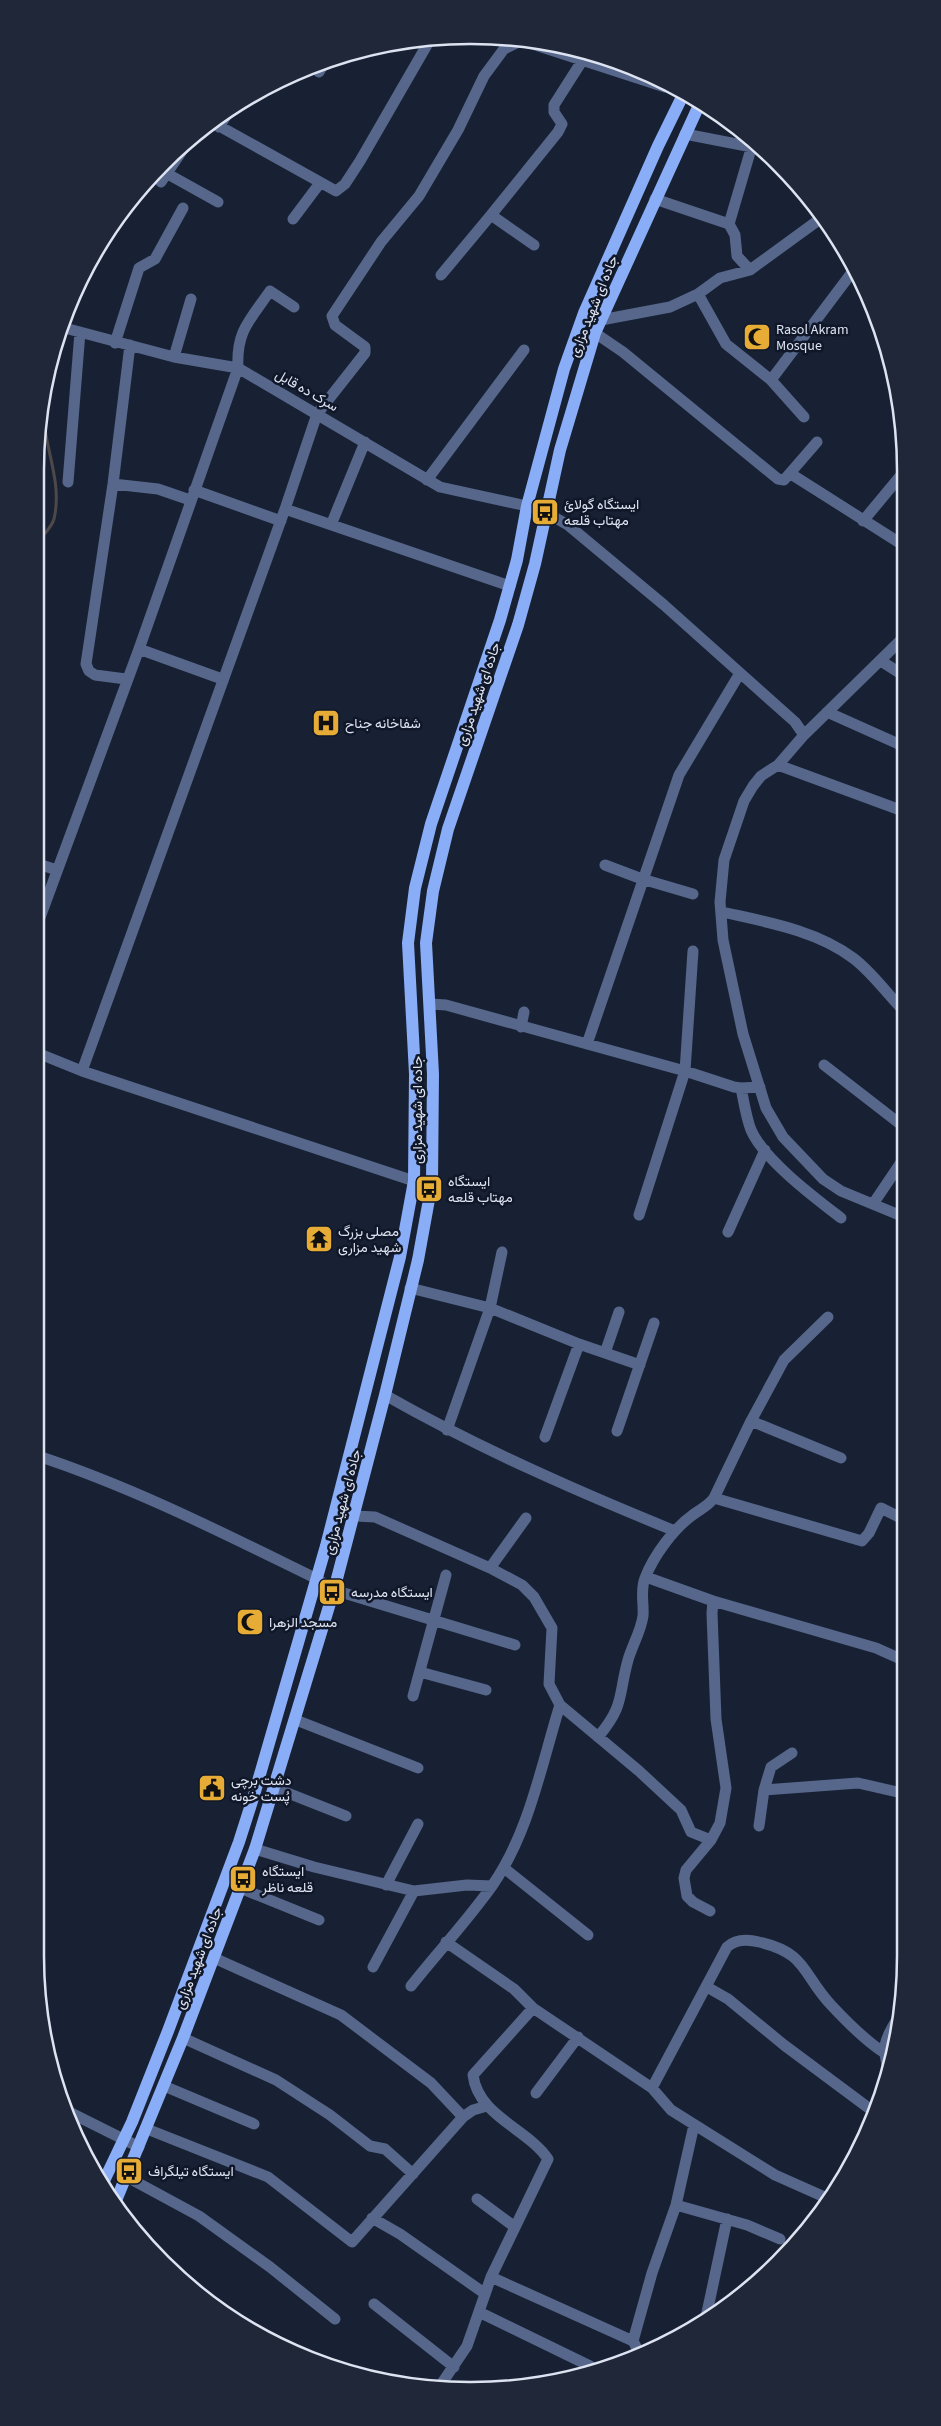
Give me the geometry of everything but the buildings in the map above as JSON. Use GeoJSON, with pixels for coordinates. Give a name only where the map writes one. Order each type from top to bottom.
{"type":"FeatureCollection","features":[{"type":"Feature","properties":{"kind":"main road","name":"جاده ای شهید مزاری"},"geometry":{"type":"LineString","coordinates":[[106,2177],[124,2139],[168,2031],[239,1842],[317,1579],[400,1257],[414,1181],[415,1074],[408,942],[415,888],[431,824],[471,709],[510,586],[527,506],[564,369],[584,313],[658,146],[681,99]]}},
{"type":"Feature","properties":{"kind":"main road","name":"جاده ای شهید مزاری"},"geometry":{"type":"LineString","coordinates":[[118,2195],[184,2038],[255,1850],[334,1590],[386,1395],[432,1183],[431,1004],[426,943],[433,891],[448,829],[518,625],[545,512],[579,384],[596,333],[697,109]]}},
{"type":"Feature","properties":{"kind":"main road"},"geometry":{"type":"LineString","coordinates":[[471,709],[486,714]]}},
{"type":"Feature","properties":{"kind":"street"},"geometry":{"type":"LineString","coordinates":[[219,126],[336,190],[346,184],[426,46]]}},
{"type":"Feature","properties":{"kind":"street"},"geometry":{"type":"LineString","coordinates":[[82,1071],[222,679],[281,521],[317,414],[366,350],[358,341],[334,325],[332,316],[381,242],[419,196],[458,130],[484,76],[504,49],[510,46]]}},
{"type":"Feature","properties":{"kind":"street"},"geometry":{"type":"LineString","coordinates":[[558,53],[582,61],[593,62]]}},
{"type":"Feature","properties":{"kind":"street"},"geometry":{"type":"LineString","coordinates":[[441,274],[558,132],[562,124],[554,112],[554,105],[582,61]]}},
{"type":"Feature","properties":{"kind":"street"},"geometry":{"type":"LineString","coordinates":[[685,134],[748,147]]}},
{"type":"Feature","properties":{"kind":"street"},"geometry":{"type":"LineString","coordinates":[[729,224],[753,151]]}},
{"type":"Feature","properties":{"kind":"street"},"geometry":{"type":"LineString","coordinates":[[172,166],[164,178],[218,202]]}},
{"type":"Feature","properties":{"kind":"street"},"geometry":{"type":"LineString","coordinates":[[294,219],[320,183]]}},
{"type":"Feature","properties":{"kind":"street"},"geometry":{"type":"LineString","coordinates":[[655,199],[729,224],[735,235],[737,256],[750,270]]}},
{"type":"Feature","properties":{"kind":"street"},"geometry":{"type":"LineString","coordinates":[[115,342],[139,268],[155,259],[183,208]]}},
{"type":"Feature","properties":{"kind":"street"},"geometry":{"type":"LineString","coordinates":[[491,215],[534,245]]}},
{"type":"Feature","properties":{"kind":"street"},"geometry":{"type":"LineString","coordinates":[[601,320],[670,307],[698,294],[720,278],[750,270],[817,221]]}},
{"type":"Feature","properties":{"kind":"street"},"geometry":{"type":"LineString","coordinates":[[771,380],[849,275]]}},
{"type":"Feature","properties":{"kind":"street"},"geometry":{"type":"LineString","coordinates":[[44,906],[126,679],[139,649],[238,368],[237,349],[242,331],[270,291],[294,306]]}},
{"type":"Feature","properties":{"kind":"street"},"geometry":{"type":"LineString","coordinates":[[698,294],[726,344],[771,380],[804,417]]}},
{"type":"Feature","properties":{"kind":"street"},"geometry":{"type":"LineString","coordinates":[[174,357],[192,299]]}},
{"type":"Feature","properties":{"kind":"street","name":"سرک ده قابل"},"geometry":{"type":"LineString","coordinates":[[67,329],[174,357],[238,368],[440,487],[527,506]]}},
{"type":"Feature","properties":{"kind":"street"},"geometry":{"type":"LineString","coordinates":[[68,482],[80,332]]}},
{"type":"Feature","properties":{"kind":"street"},"geometry":{"type":"LineString","coordinates":[[596,333],[623,352],[778,479],[784,480],[791,474],[817,442]]}},
{"type":"Feature","properties":{"kind":"street"},"geometry":{"type":"LineString","coordinates":[[126,679],[95,675],[88,671],[86,664],[113,484],[130,345]]}},
{"type":"Feature","properties":{"kind":"street"},"geometry":{"type":"LineString","coordinates":[[427,480],[524,350]]}},
{"type":"Feature","properties":{"kind":"street"},"geometry":{"type":"LineString","coordinates":[[331,525],[365,442]]}},
{"type":"Feature","properties":{"kind":"street"},"geometry":{"type":"LineString","coordinates":[[791,474],[897,543]]}},
{"type":"Feature","properties":{"kind":"street"},"geometry":{"type":"LineString","coordinates":[[863,521],[897,480]]}},
{"type":"Feature","properties":{"kind":"street"},"geometry":{"type":"LineString","coordinates":[[113,484],[192,495],[281,521]]}},
{"type":"Feature","properties":{"kind":"street"},"geometry":{"type":"LineString","coordinates":[[285,509],[510,586]]}},
{"type":"Feature","properties":{"kind":"street"},"geometry":{"type":"LineString","coordinates":[[545,512],[568,525],[664,605],[800,729]]}},
{"type":"Feature","properties":{"kind":"street"},"geometry":{"type":"LineString","coordinates":[[897,644],[827,712],[800,729],[778,765],[761,776],[744,801],[724,860],[720,887],[724,940],[743,1034],[758,1087],[770,1115],[783,1137],[823,1179],[841,1191],[897,1214]]}},
{"type":"Feature","properties":{"kind":"street"},"geometry":{"type":"LineString","coordinates":[[139,649],[222,679]]}},
{"type":"Feature","properties":{"kind":"street"},"geometry":{"type":"LineString","coordinates":[[881,660],[897,671]]}},
{"type":"Feature","properties":{"kind":"street"},"geometry":{"type":"LineString","coordinates":[[587,1044],[679,775],[740,673]]}},
{"type":"Feature","properties":{"kind":"street"},"geometry":{"type":"LineString","coordinates":[[827,712],[897,743]]}},
{"type":"Feature","properties":{"kind":"street"},"geometry":{"type":"LineString","coordinates":[[778,765],[897,810]]}},
{"type":"Feature","properties":{"kind":"street"},"geometry":{"type":"LineString","coordinates":[[605,865],[642,879],[694,894]]}},
{"type":"Feature","properties":{"kind":"street"},"geometry":{"type":"LineString","coordinates":[[44,866],[57,870]]}},
{"type":"Feature","properties":{"kind":"street"},"geometry":{"type":"LineString","coordinates":[[722,912],[784,926],[837,948],[854,959],[897,1004]]}},
{"type":"Feature","properties":{"kind":"street"},"geometry":{"type":"LineString","coordinates":[[639,1215],[685,1071],[693,951]]}},
{"type":"Feature","properties":{"kind":"street"},"geometry":{"type":"LineString","coordinates":[[431,1004],[446,1005],[741,1088],[758,1087]]}},
{"type":"Feature","properties":{"kind":"street"},"geometry":{"type":"LineString","coordinates":[[521,1027],[524,1012]]}},
{"type":"Feature","properties":{"kind":"street"},"geometry":{"type":"LineString","coordinates":[[44,1056],[82,1071],[414,1181],[432,1183]]}},
{"type":"Feature","properties":{"kind":"street"},"geometry":{"type":"LineString","coordinates":[[824,1065],[897,1122]]}},
{"type":"Feature","properties":{"kind":"street"},"geometry":{"type":"LineString","coordinates":[[741,1088],[752,1131],[765,1150],[798,1184],[841,1218]]}},
{"type":"Feature","properties":{"kind":"street"},"geometry":{"type":"LineString","coordinates":[[728,1232],[765,1150]]}},
{"type":"Feature","properties":{"kind":"street"},"geometry":{"type":"LineString","coordinates":[[873,1204],[897,1168]]}},
{"type":"Feature","properties":{"kind":"street"},"geometry":{"type":"LineString","coordinates":[[447,1430],[490,1308],[502,1252]]}},
{"type":"Feature","properties":{"kind":"street"},"geometry":{"type":"LineString","coordinates":[[410,1288],[490,1308],[578,1344],[640,1365]]}},
{"type":"Feature","properties":{"kind":"street"},"geometry":{"type":"LineString","coordinates":[[605,1353],[618,1312]]}},
{"type":"Feature","properties":{"kind":"street"},"geometry":{"type":"LineString","coordinates":[[598,1737],[612,1720],[619,1706],[628,1661],[643,1617],[643,1586],[646,1577],[675,1531],[694,1514],[707,1508],[714,1498],[751,1421],[784,1360],[828,1317]]}},
{"type":"Feature","properties":{"kind":"street"},"geometry":{"type":"LineString","coordinates":[[617,1431],[654,1323]]}},
{"type":"Feature","properties":{"kind":"street"},"geometry":{"type":"LineString","coordinates":[[545,1437],[578,1344]]}},
{"type":"Feature","properties":{"kind":"street"},"geometry":{"type":"LineString","coordinates":[[386,1395],[447,1430],[538,1473],[675,1531]]}},
{"type":"Feature","properties":{"kind":"street"},"geometry":{"type":"LineString","coordinates":[[751,1421],[840,1458]]}},
{"type":"Feature","properties":{"kind":"street"},"geometry":{"type":"LineString","coordinates":[[44,1458],[89,1472],[174,1509],[317,1579],[334,1590],[515,1645]]}},
{"type":"Feature","properties":{"kind":"street"},"geometry":{"type":"LineString","coordinates":[[714,1498],[862,1541],[869,1533],[881,1508],[897,1516]]}},
{"type":"Feature","properties":{"kind":"street"},"geometry":{"type":"LineString","coordinates":[[355,1516],[375,1517],[490,1568],[522,1585],[534,1596],[552,1628],[550,1684],[560,1705],[639,1771],[681,1810],[691,1832],[711,1840]]}},
{"type":"Feature","properties":{"kind":"street"},"geometry":{"type":"LineString","coordinates":[[490,1568],[526,1518]]}},
{"type":"Feature","properties":{"kind":"street"},"geometry":{"type":"LineString","coordinates":[[413,1696],[446,1575]]}},
{"type":"Feature","properties":{"kind":"street"},"geometry":{"type":"LineString","coordinates":[[646,1577],[713,1601],[876,1648],[897,1657]]}},
{"type":"Feature","properties":{"kind":"street"},"geometry":{"type":"LineString","coordinates":[[710,1911],[693,1902],[687,1896],[684,1878],[686,1870],[711,1840],[720,1823],[726,1788],[716,1719],[713,1601]]}},
{"type":"Feature","properties":{"kind":"street"},"geometry":{"type":"LineString","coordinates":[[420,1672],[486,1690]]}},
{"type":"Feature","properties":{"kind":"street"},"geometry":{"type":"LineString","coordinates":[[411,1986],[446,1942],[458,1932],[504,1868],[527,1817],[560,1705]]}},
{"type":"Feature","properties":{"kind":"street"},"geometry":{"type":"LineString","coordinates":[[296,1720],[418,1768]]}},
{"type":"Feature","properties":{"kind":"street"},"geometry":{"type":"LineString","coordinates":[[759,1826],[764,1790],[770,1767],[792,1753]]}},
{"type":"Feature","properties":{"kind":"street"},"geometry":{"type":"LineString","coordinates":[[764,1790],[858,1783],[897,1792]]}},
{"type":"Feature","properties":{"kind":"street"},"geometry":{"type":"LineString","coordinates":[[275,1788],[346,1816]]}},
{"type":"Feature","properties":{"kind":"street"},"geometry":{"type":"LineString","coordinates":[[386,1885],[418,1824]]}},
{"type":"Feature","properties":{"kind":"street"},"geometry":{"type":"LineString","coordinates":[[255,1850],[414,1891],[467,1885],[492,1886]]}},
{"type":"Feature","properties":{"kind":"street"},"geometry":{"type":"LineString","coordinates":[[504,1868],[588,1935]]}},
{"type":"Feature","properties":{"kind":"street"},"geometry":{"type":"LineString","coordinates":[[240,1888],[319,1920]]}},
{"type":"Feature","properties":{"kind":"street"},"geometry":{"type":"LineString","coordinates":[[373,1967],[414,1891]]}},
{"type":"Feature","properties":{"kind":"street"},"geometry":{"type":"LineString","coordinates":[[652,2088],[727,1947],[733,1941],[750,1940],[774,1946],[790,1954],[802,1964],[813,1983],[831,2005],[883,2052]]}},
{"type":"Feature","properties":{"kind":"street"},"geometry":{"type":"LineString","coordinates":[[446,1942],[514,1989],[533,2008],[652,2088],[671,2110],[775,2175],[823,2196]]}},
{"type":"Feature","properties":{"kind":"street"},"geometry":{"type":"LineString","coordinates":[[214,1958],[341,2015],[431,2083],[463,2117]]}},
{"type":"Feature","properties":{"kind":"street"},"geometry":{"type":"LineString","coordinates":[[707,1987],[728,2000],[784,2045],[869,2108]]}},
{"type":"Feature","properties":{"kind":"street"},"geometry":{"type":"LineString","coordinates":[[446,2381],[467,2346],[484,2294],[548,2159],[487,2106],[474,2085],[473,2075],[533,2008]]}},
{"type":"Feature","properties":{"kind":"street"},"geometry":{"type":"LineString","coordinates":[[885,2058],[883,2052],[886,2039],[890,2031]]}},
{"type":"Feature","properties":{"kind":"street"},"geometry":{"type":"LineString","coordinates":[[184,2038],[276,2080],[330,2114],[370,2146],[385,2148],[413,2174]]}},
{"type":"Feature","properties":{"kind":"street"},"geometry":{"type":"LineString","coordinates":[[536,2092],[578,2038]]}},
{"type":"Feature","properties":{"kind":"street"},"geometry":{"type":"LineString","coordinates":[[164,2086],[254,2124]]}},
{"type":"Feature","properties":{"kind":"street"},"geometry":{"type":"LineString","coordinates":[[146,2129],[268,2177],[352,2242],[463,2117],[473,2110],[487,2106]]}},
{"type":"Feature","properties":{"kind":"street"},"geometry":{"type":"LineString","coordinates":[[74,2115],[139,2147]]}},
{"type":"Feature","properties":{"kind":"street"},"geometry":{"type":"LineString","coordinates":[[637,2349],[633,2341],[652,2273],[676,2205],[694,2124]]}},
{"type":"Feature","properties":{"kind":"street"},"geometry":{"type":"LineString","coordinates":[[127,2177],[198,2216],[270,2267],[335,2319]]}},
{"type":"Feature","properties":{"kind":"street"},"geometry":{"type":"LineString","coordinates":[[477,2199],[515,2227]]}},
{"type":"Feature","properties":{"kind":"street"},"geometry":{"type":"LineString","coordinates":[[676,2205],[727,2219],[780,2239]]}},
{"type":"Feature","properties":{"kind":"street"},"geometry":{"type":"LineString","coordinates":[[372,2218],[400,2234],[484,2294]]}},
{"type":"Feature","properties":{"kind":"street"},"geometry":{"type":"LineString","coordinates":[[707,2310],[727,2219]]}},
{"type":"Feature","properties":{"kind":"street"},"geometry":{"type":"LineString","coordinates":[[491,2278],[633,2341]]}},
{"type":"Feature","properties":{"kind":"street"},"geometry":{"type":"LineString","coordinates":[[374,2304],[454,2367]]}},
{"type":"Feature","properties":{"kind":"street"},"geometry":{"type":"LineString","coordinates":[[479,2312],[589,2366]]}},
{"type":"Feature","properties":{"kind":"waterway"},"geometry":{"type":"LineString","coordinates":[[44,534],[54,519],[56,505],[54,477],[46,434]]}},
{"type":"Feature","properties":{"kind":"place","name":"Rasol Akram Mosque"},"geometry":{"type":"Point","coordinates":[757,337]}},
{"type":"Feature","properties":{"kind":"place","name":"ایستگاه گولائ مهتاب قلعه"},"geometry":{"type":"Point","coordinates":[545,512]}},
{"type":"Feature","properties":{"kind":"place","name":"شفاخانه جناح"},"geometry":{"type":"Point","coordinates":[326,723]}},
{"type":"Feature","properties":{"kind":"place","name":"ایستگاه مهتاب قلعه"},"geometry":{"type":"Point","coordinates":[429,1189]}},
{"type":"Feature","properties":{"kind":"place","name":"مصلی بزرگ شهید مزاری"},"geometry":{"type":"Point","coordinates":[319,1239]}},
{"type":"Feature","properties":{"kind":"place","name":"ایستگاه مدرسه"},"geometry":{"type":"Point","coordinates":[332,1592]}},
{"type":"Feature","properties":{"kind":"place","name":"مسجد الزهرا"},"geometry":{"type":"Point","coordinates":[250,1622]}},
{"type":"Feature","properties":{"kind":"place","name":"دشت برچی پُست خونه"},"geometry":{"type":"Point","coordinates":[212,1788]}},
{"type":"Feature","properties":{"kind":"place","name":"ایستگاه قلعه ناظر"},"geometry":{"type":"Point","coordinates":[243,1879]}},
{"type":"Feature","properties":{"kind":"place","name":"ایستگاه تیلگراف"},"geometry":{"type":"Point","coordinates":[129,2171]}}]}
